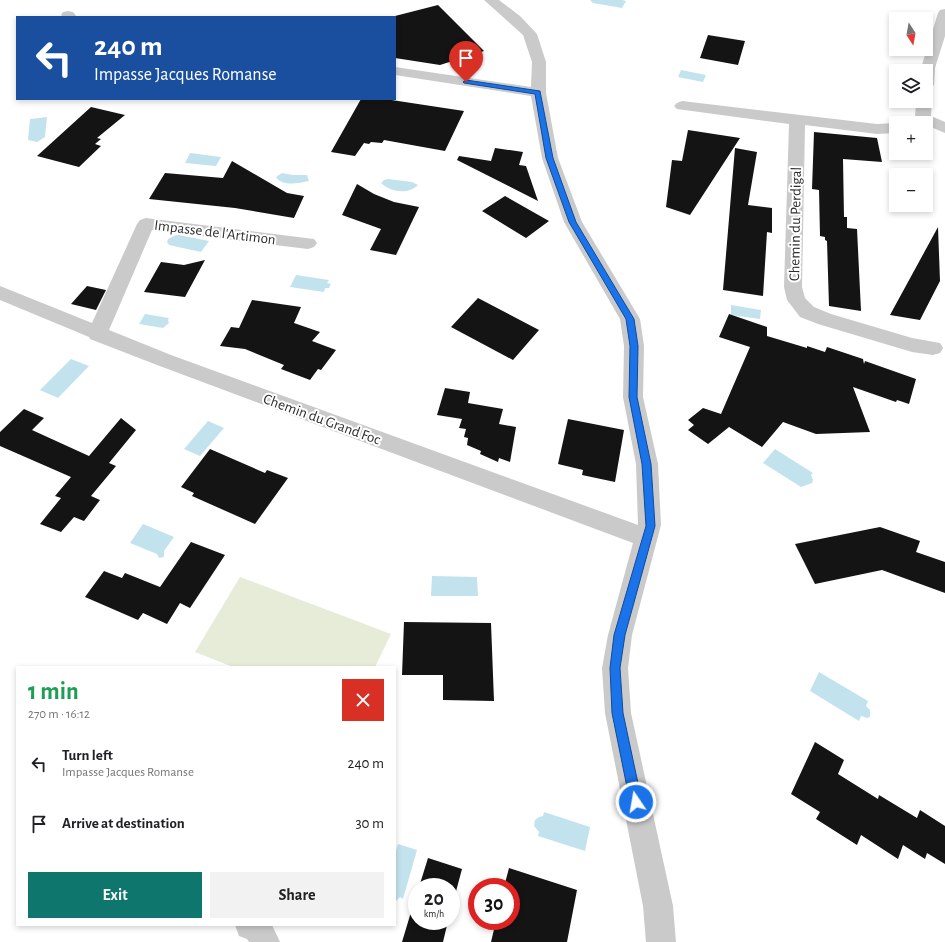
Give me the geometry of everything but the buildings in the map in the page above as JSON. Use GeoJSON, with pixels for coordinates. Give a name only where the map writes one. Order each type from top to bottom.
{"type":"FeatureCollection","features":[{"type":"Feature","properties":{"kind":"street"},"geometry":{"type":"LineString","coordinates":[[491,0],[530,34],[540,62],[538,93],[550,158],[573,222],[630,319],[634,346],[633,397],[647,464],[650,526],[620,635],[615,668],[618,713],[658,906],[661,942]]}},
{"type":"Feature","properties":{"kind":"street"},"geometry":{"type":"LineString","coordinates":[[943,0],[945,5]]}},
{"type":"Feature","properties":{"kind":"street"},"geometry":{"type":"LineString","coordinates":[[929,64],[945,13]]}},
{"type":"Feature","properties":{"kind":"street"},"geometry":{"type":"LineString","coordinates":[[396,71],[538,93]]}},
{"type":"Feature","properties":{"kind":"street"},"geometry":{"type":"LineString","coordinates":[[682,106],[877,129],[889,128]]}},
{"type":"Feature","properties":{"kind":"street"},"geometry":{"type":"LineString","coordinates":[[924,108],[923,118],[944,128]]}},
{"type":"Feature","properties":{"kind":"street","name":"Chemin du Perdigal"},"geometry":{"type":"LineString","coordinates":[[797,120],[793,287],[796,300],[807,312],[825,319],[912,345],[933,348]]}},
{"type":"Feature","properties":{"kind":"street"},"geometry":{"type":"LineString","coordinates":[[933,128],[944,128]]}},
{"type":"Feature","properties":{"kind":"street","name":"Impasse de l'Artimon"},"geometry":{"type":"LineString","coordinates":[[97,334],[146,224],[308,243]]}},
{"type":"Feature","properties":{"kind":"street","name":"Chemin du Grand Foc"},"geometry":{"type":"LineString","coordinates":[[0,293],[171,363],[646,538]]}},
{"type":"Feature","properties":{"kind":"street"},"geometry":{"type":"LineString","coordinates":[[254,926],[257,927],[265,942]]}},
{"type":"Feature","properties":{"kind":"green space"},"geometry":{"type":"Polygon","coordinates":[[[240,577],[391,634],[375,666],[230,666],[195,652],[240,577]]]}},
{"type":"Feature","properties":{"kind":"water"},"geometry":{"type":"Polygon","coordinates":[[[590,0],[626,1],[622,8],[593,3],[590,0]]]}},
{"type":"Feature","properties":{"kind":"water"},"geometry":{"type":"Polygon","coordinates":[[[681,70],[706,75],[703,82],[678,77],[681,70]]]}},
{"type":"Feature","properties":{"kind":"water"},"geometry":{"type":"Polygon","coordinates":[[[47,117],[45,137],[37,142],[28,140],[30,119],[47,117]]]}},
{"type":"Feature","properties":{"kind":"water"},"geometry":{"type":"Polygon","coordinates":[[[190,153],[221,157],[216,166],[185,163],[190,153]]]}},
{"type":"Feature","properties":{"kind":"water"},"geometry":{"type":"Polygon","coordinates":[[[282,173],[307,175],[309,181],[291,184],[283,182],[276,177],[282,173]]]}},
{"type":"Feature","properties":{"kind":"water"},"geometry":{"type":"Polygon","coordinates":[[[388,179],[412,182],[418,185],[404,191],[389,189],[381,183],[388,179]]]}},
{"type":"Feature","properties":{"kind":"water"},"geometry":{"type":"Polygon","coordinates":[[[176,235],[209,241],[201,252],[169,245],[167,242],[168,239],[176,235]]]}},
{"type":"Feature","properties":{"kind":"water"},"geometry":{"type":"Polygon","coordinates":[[[296,275],[329,280],[327,283],[331,284],[329,288],[325,288],[324,292],[290,287],[296,275]]]}},
{"type":"Feature","properties":{"kind":"water"},"geometry":{"type":"Polygon","coordinates":[[[731,305],[761,310],[760,319],[731,315],[731,305]]]}},
{"type":"Feature","properties":{"kind":"water"},"geometry":{"type":"Polygon","coordinates":[[[145,314],[169,318],[169,323],[163,328],[139,324],[145,314]]]}},
{"type":"Feature","properties":{"kind":"water"},"geometry":{"type":"Polygon","coordinates":[[[71,359],[89,366],[58,398],[40,390],[71,359]]]}},
{"type":"Feature","properties":{"kind":"water"},"geometry":{"type":"Polygon","coordinates":[[[208,421],[224,428],[200,456],[184,449],[208,421]]]}},
{"type":"Feature","properties":{"kind":"water"},"geometry":{"type":"Polygon","coordinates":[[[775,449],[813,473],[811,475],[813,480],[812,483],[801,487],[763,463],[775,449]]]}},
{"type":"Feature","properties":{"kind":"water"},"geometry":{"type":"Polygon","coordinates":[[[143,524],[174,537],[164,551],[164,557],[159,558],[157,554],[130,543],[143,524]]]}},
{"type":"Feature","properties":{"kind":"water"},"geometry":{"type":"Polygon","coordinates":[[[432,576],[477,577],[478,596],[431,596],[432,576]]]}},
{"type":"Feature","properties":{"kind":"water"},"geometry":{"type":"Polygon","coordinates":[[[819,672],[868,701],[866,706],[870,710],[870,717],[867,718],[861,716],[859,721],[810,691],[819,672]]]}},
{"type":"Feature","properties":{"kind":"water"},"geometry":{"type":"Polygon","coordinates":[[[544,812],[590,827],[585,851],[538,836],[539,832],[534,826],[535,820],[543,816],[544,812]]]}},
{"type":"Feature","properties":{"kind":"water"},"geometry":{"type":"Polygon","coordinates":[[[398,844],[417,850],[403,899],[400,897],[396,901],[396,851],[398,844]]]}},
{"type":"Feature","properties":{"kind":"route"},"geometry":{"type":"LineString","coordinates":[[466,82],[538,93],[550,158],[573,222],[630,319],[634,346],[633,397],[647,464],[650,526],[620,635],[615,668],[618,713],[636,802]]}}]}
